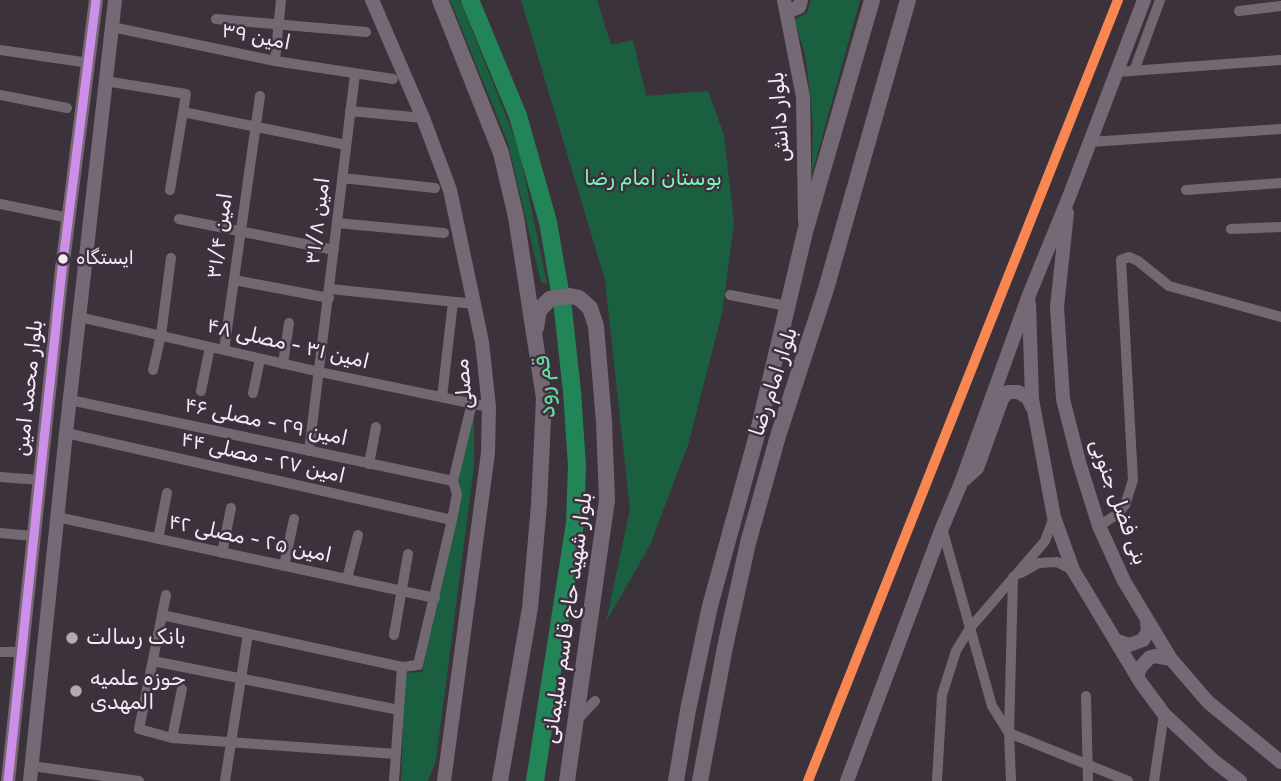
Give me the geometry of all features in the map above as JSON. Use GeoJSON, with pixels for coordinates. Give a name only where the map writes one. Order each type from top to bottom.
{"type":"FeatureCollection","features":[{"type":"Feature","properties":{"kind":"main road","name":"بلوار محمد امین"},"geometry":{"type":"LineString","coordinates":[[8,781],[33,536],[96,0]]}},
{"type":"Feature","properties":{"kind":"main road","name":"بلوار محمد امین"},"geometry":{"type":"LineString","coordinates":[[30,781],[115,0]]}},
{"type":"Feature","properties":{"kind":"main road","name":"مصلی"},"geometry":{"type":"LineString","coordinates":[[372,0],[423,118],[450,190],[475,304],[488,407],[488,453],[444,781]]}},
{"type":"Feature","properties":{"kind":"main road","name":"بلوار شهید حاج قاسم سلیمانی"},"geometry":{"type":"LineString","coordinates":[[440,0],[498,144],[516,217],[544,398],[539,505],[530,608],[500,781]]}},
{"type":"Feature","properties":{"kind":"main road"},"geometry":{"type":"LineString","coordinates":[[785,6],[799,7],[801,0]]}},
{"type":"Feature","properties":{"kind":"main road","name":"بلوار امام رضا"},"geometry":{"type":"LineString","coordinates":[[676,781],[710,606],[758,431],[805,232],[872,0]]}},
{"type":"Feature","properties":{"kind":"main road","name":"بلوار امام رضا"},"geometry":{"type":"LineString","coordinates":[[700,781],[748,543],[908,0]]}},
{"type":"Feature","properties":{"kind":"main road"},"geometry":{"type":"LineString","coordinates":[[847,781],[961,483],[1029,295],[1144,0]]}},
{"type":"Feature","properties":{"kind":"main road","name":"بلوار دانش"},"geometry":{"type":"LineString","coordinates":[[785,6],[803,97],[805,232]]}},
{"type":"Feature","properties":{"kind":"main road","name":"بنی فضل جنوبی"},"geometry":{"type":"LineString","coordinates":[[1069,197],[1057,307],[1063,399],[1099,526],[1124,581],[1171,659],[1208,702],[1281,762]]}},
{"type":"Feature","properties":{"kind":"main road"},"geometry":{"type":"LineString","coordinates":[[522,257],[535,284],[550,299],[539,310],[535,341]]}},
{"type":"Feature","properties":{"kind":"main road"},"geometry":{"type":"LineString","coordinates":[[1029,295],[1034,413],[1054,517],[1073,570],[1137,677],[1164,714],[1214,761],[1240,781]]}},
{"type":"Feature","properties":{"kind":"main road","name":"بلوار شهید حاج قاسم سلیمانی"},"geometry":{"type":"LineString","coordinates":[[550,299],[570,296],[579,298],[590,308],[596,326],[607,500],[567,781]]}},
{"type":"Feature","properties":{"kind":"main road"},"geometry":{"type":"LineString","coordinates":[[961,483],[977,468],[1002,399],[1008,392],[1018,392],[1028,398],[1034,413]]}},
{"type":"Feature","properties":{"kind":"main road"},"geometry":{"type":"LineString","coordinates":[[40,480],[61,481]]}},
{"type":"Feature","properties":{"kind":"main road"},"geometry":{"type":"LineString","coordinates":[[1117,641],[1129,645],[1143,640],[1148,631],[1147,622]]}},
{"type":"Feature","properties":{"kind":"main road"},"geometry":{"type":"LineString","coordinates":[[1137,677],[1140,668],[1149,659],[1155,656],[1171,659]]}},
{"type":"Feature","properties":{"kind":"street"},"geometry":{"type":"LineString","coordinates":[[275,61],[281,0]]}},
{"type":"Feature","properties":{"kind":"street"},"geometry":{"type":"LineString","coordinates":[[1135,71],[1160,0]]}},
{"type":"Feature","properties":{"kind":"street"},"geometry":{"type":"LineString","coordinates":[[1238,11],[1281,6]]}},
{"type":"Feature","properties":{"kind":"street"},"geometry":{"type":"LineString","coordinates":[[216,19],[366,32]]}},
{"type":"Feature","properties":{"kind":"street","name":"امین ۳۹"},"geometry":{"type":"LineString","coordinates":[[112,27],[275,61],[393,79]]}},
{"type":"Feature","properties":{"kind":"street"},"geometry":{"type":"LineString","coordinates":[[0,50],[89,63]]}},
{"type":"Feature","properties":{"kind":"street"},"geometry":{"type":"LineString","coordinates":[[1117,72],[1281,60]]}},
{"type":"Feature","properties":{"kind":"street","name":"امین ۳۱/۸"},"geometry":{"type":"LineString","coordinates":[[309,451],[355,74]]}},
{"type":"Feature","properties":{"kind":"street"},"geometry":{"type":"LineString","coordinates":[[105,81],[186,94],[170,190]]}},
{"type":"Feature","properties":{"kind":"street"},"geometry":{"type":"LineString","coordinates":[[0,95],[67,108]]}},
{"type":"Feature","properties":{"kind":"street","name":"امین ۳۱/۴"},"geometry":{"type":"LineString","coordinates":[[224,350],[260,96]]}},
{"type":"Feature","properties":{"kind":"street"},"geometry":{"type":"LineString","coordinates":[[350,111],[423,118]]}},
{"type":"Feature","properties":{"kind":"street"},"geometry":{"type":"LineString","coordinates":[[183,112],[346,145]]}},
{"type":"Feature","properties":{"kind":"street"},"geometry":{"type":"LineString","coordinates":[[1090,142],[1281,129]]}},
{"type":"Feature","properties":{"kind":"street"},"geometry":{"type":"LineString","coordinates":[[342,178],[435,188]]}},
{"type":"Feature","properties":{"kind":"street"},"geometry":{"type":"LineString","coordinates":[[1186,190],[1281,183]]}},
{"type":"Feature","properties":{"kind":"street"},"geometry":{"type":"LineString","coordinates":[[0,204],[69,218]]}},
{"type":"Feature","properties":{"kind":"street"},"geometry":{"type":"LineString","coordinates":[[179,219],[334,250]]}},
{"type":"Feature","properties":{"kind":"street"},"geometry":{"type":"LineString","coordinates":[[337,223],[444,233]]}},
{"type":"Feature","properties":{"kind":"street"},"geometry":{"type":"LineString","coordinates":[[1231,229],[1281,227]]}},
{"type":"Feature","properties":{"kind":"street"},"geometry":{"type":"LineString","coordinates":[[1099,526],[1125,505],[1133,480],[1121,260],[1129,257],[1138,261],[1169,286],[1281,317]]}},
{"type":"Feature","properties":{"kind":"street"},"geometry":{"type":"LineString","coordinates":[[153,370],[161,335],[171,258]]}},
{"type":"Feature","properties":{"kind":"street"},"geometry":{"type":"LineString","coordinates":[[234,280],[329,294],[475,304]]}},
{"type":"Feature","properties":{"kind":"street"},"geometry":{"type":"LineString","coordinates":[[730,295],[788,306]]}},
{"type":"Feature","properties":{"kind":"street"},"geometry":{"type":"LineString","coordinates":[[442,397],[453,302]]}},
{"type":"Feature","properties":{"kind":"street","name":"امین ۳۱ - مصلی ۴۸"},"geometry":{"type":"LineString","coordinates":[[79,317],[260,359],[488,407]]}},
{"type":"Feature","properties":{"kind":"street"},"geometry":{"type":"LineString","coordinates":[[283,364],[289,323]]}},
{"type":"Feature","properties":{"kind":"street"},"geometry":{"type":"LineString","coordinates":[[201,391],[211,347]]}},
{"type":"Feature","properties":{"kind":"street"},"geometry":{"type":"LineString","coordinates":[[253,393],[260,359]]}},
{"type":"Feature","properties":{"kind":"street","name":"امین ۲۹ - مصلی ۴۶"},"geometry":{"type":"LineString","coordinates":[[70,400],[453,481]]}},
{"type":"Feature","properties":{"kind":"street"},"geometry":{"type":"LineString","coordinates":[[162,615],[402,667],[418,665],[453,520],[457,494],[453,481],[472,403]]}},
{"type":"Feature","properties":{"kind":"street"},"geometry":{"type":"LineString","coordinates":[[369,464],[376,427]]}},
{"type":"Feature","properties":{"kind":"street","name":"امین ۲۷ - مصلی ۴۴"},"geometry":{"type":"LineString","coordinates":[[66,433],[453,520]]}},
{"type":"Feature","properties":{"kind":"street"},"geometry":{"type":"LineString","coordinates":[[0,477],[40,480]]}},
{"type":"Feature","properties":{"kind":"street"},"geometry":{"type":"LineString","coordinates":[[158,539],[167,494]]}},
{"type":"Feature","properties":{"kind":"street"},"geometry":{"type":"LineString","coordinates":[[222,553],[231,508]]}},
{"type":"Feature","properties":{"kind":"street","name":"امین ۲۵ - مصلی ۴۲"},"geometry":{"type":"LineString","coordinates":[[57,517],[435,598]]}},
{"type":"Feature","properties":{"kind":"street"},"geometry":{"type":"LineString","coordinates":[[937,781],[942,695],[956,651],[970,628],[1045,541],[1054,517]]}},
{"type":"Feature","properties":{"kind":"street"},"geometry":{"type":"LineString","coordinates":[[284,566],[294,519]]}},
{"type":"Feature","properties":{"kind":"street"},"geometry":{"type":"LineString","coordinates":[[942,528],[992,706],[1009,733],[1128,781]]}},
{"type":"Feature","properties":{"kind":"street"},"geometry":{"type":"LineString","coordinates":[[0,533],[33,536]]}},
{"type":"Feature","properties":{"kind":"street"},"geometry":{"type":"LineString","coordinates":[[347,579],[358,535]]}},
{"type":"Feature","properties":{"kind":"street"},"geometry":{"type":"LineString","coordinates":[[394,635],[408,554]]}},
{"type":"Feature","properties":{"kind":"street"},"geometry":{"type":"LineString","coordinates":[[1013,578],[1039,562],[1057,562],[1073,570]]}},
{"type":"Feature","properties":{"kind":"street"},"geometry":{"type":"LineString","coordinates":[[1011,781],[1009,733],[1013,578]]}},
{"type":"Feature","properties":{"kind":"street"},"geometry":{"type":"LineString","coordinates":[[166,595],[139,729],[172,738],[396,754]]}},
{"type":"Feature","properties":{"kind":"street"},"geometry":{"type":"LineString","coordinates":[[225,781],[248,634]]}},
{"type":"Feature","properties":{"kind":"street"},"geometry":{"type":"LineString","coordinates":[[0,652],[23,652]]}},
{"type":"Feature","properties":{"kind":"street"},"geometry":{"type":"LineString","coordinates":[[153,661],[399,710]]}},
{"type":"Feature","properties":{"kind":"street"},"geometry":{"type":"LineString","coordinates":[[394,781],[402,667]]}},
{"type":"Feature","properties":{"kind":"street"},"geometry":{"type":"LineString","coordinates":[[172,738],[183,689]]}},
{"type":"Feature","properties":{"kind":"street"},"geometry":{"type":"LineString","coordinates":[[1086,696],[1088,781]]}},
{"type":"Feature","properties":{"kind":"street"},"geometry":{"type":"LineString","coordinates":[[575,722],[595,701]]}},
{"type":"Feature","properties":{"kind":"street"},"geometry":{"type":"LineString","coordinates":[[1154,781],[1164,714]]}},
{"type":"Feature","properties":{"kind":"street"},"geometry":{"type":"LineString","coordinates":[[32,766],[139,781]]}},
{"type":"Feature","properties":{"kind":"green space"},"geometry":{"type":"Polygon","coordinates":[[[450,0],[460,0],[519,149],[547,284],[541,282],[508,143],[450,0]]]}},
{"type":"Feature","properties":{"kind":"green space","name":"بوستان امام رضا"},"geometry":{"type":"Polygon","coordinates":[[[521,0],[597,0],[611,45],[633,40],[646,96],[708,91],[724,135],[734,223],[722,313],[688,445],[650,545],[606,622],[630,510],[605,280],[521,0]]]}},
{"type":"Feature","properties":{"kind":"green space"},"geometry":{"type":"Polygon","coordinates":[[[811,0],[860,0],[812,174],[813,123],[809,85],[805,54],[794,20],[807,13],[811,0]]]}},
{"type":"Feature","properties":{"kind":"green space"},"geometry":{"type":"Polygon","coordinates":[[[474,412],[474,466],[436,760],[428,781],[401,781],[405,673],[422,672],[455,526],[461,490],[458,477],[474,412]]]}},
{"type":"Feature","properties":{"kind":"waterway","name":"قم رود"},"geometry":{"type":"LineString","coordinates":[[470,0],[518,116],[548,222],[563,309],[572,392],[577,466],[575,523],[535,781]]}},
{"type":"Feature","properties":{"kind":"transit line"},"geometry":{"type":"LineString","coordinates":[[8,781],[62,269],[96,0]]}},
{"type":"Feature","properties":{"kind":"transit line"},"geometry":{"type":"LineString","coordinates":[[808,781],[1118,0]]}},
{"type":"Feature","properties":{"kind":"place","name":"ایستگاه"},"geometry":{"type":"Point","coordinates":[63,259]}},
{"type":"Feature","properties":{"kind":"place","name":"بانک رسالت"},"geometry":{"type":"Point","coordinates":[72,638]}},
{"type":"Feature","properties":{"kind":"place","name":"حوزه علمیه المهدی"},"geometry":{"type":"Point","coordinates":[76,691]}}]}
